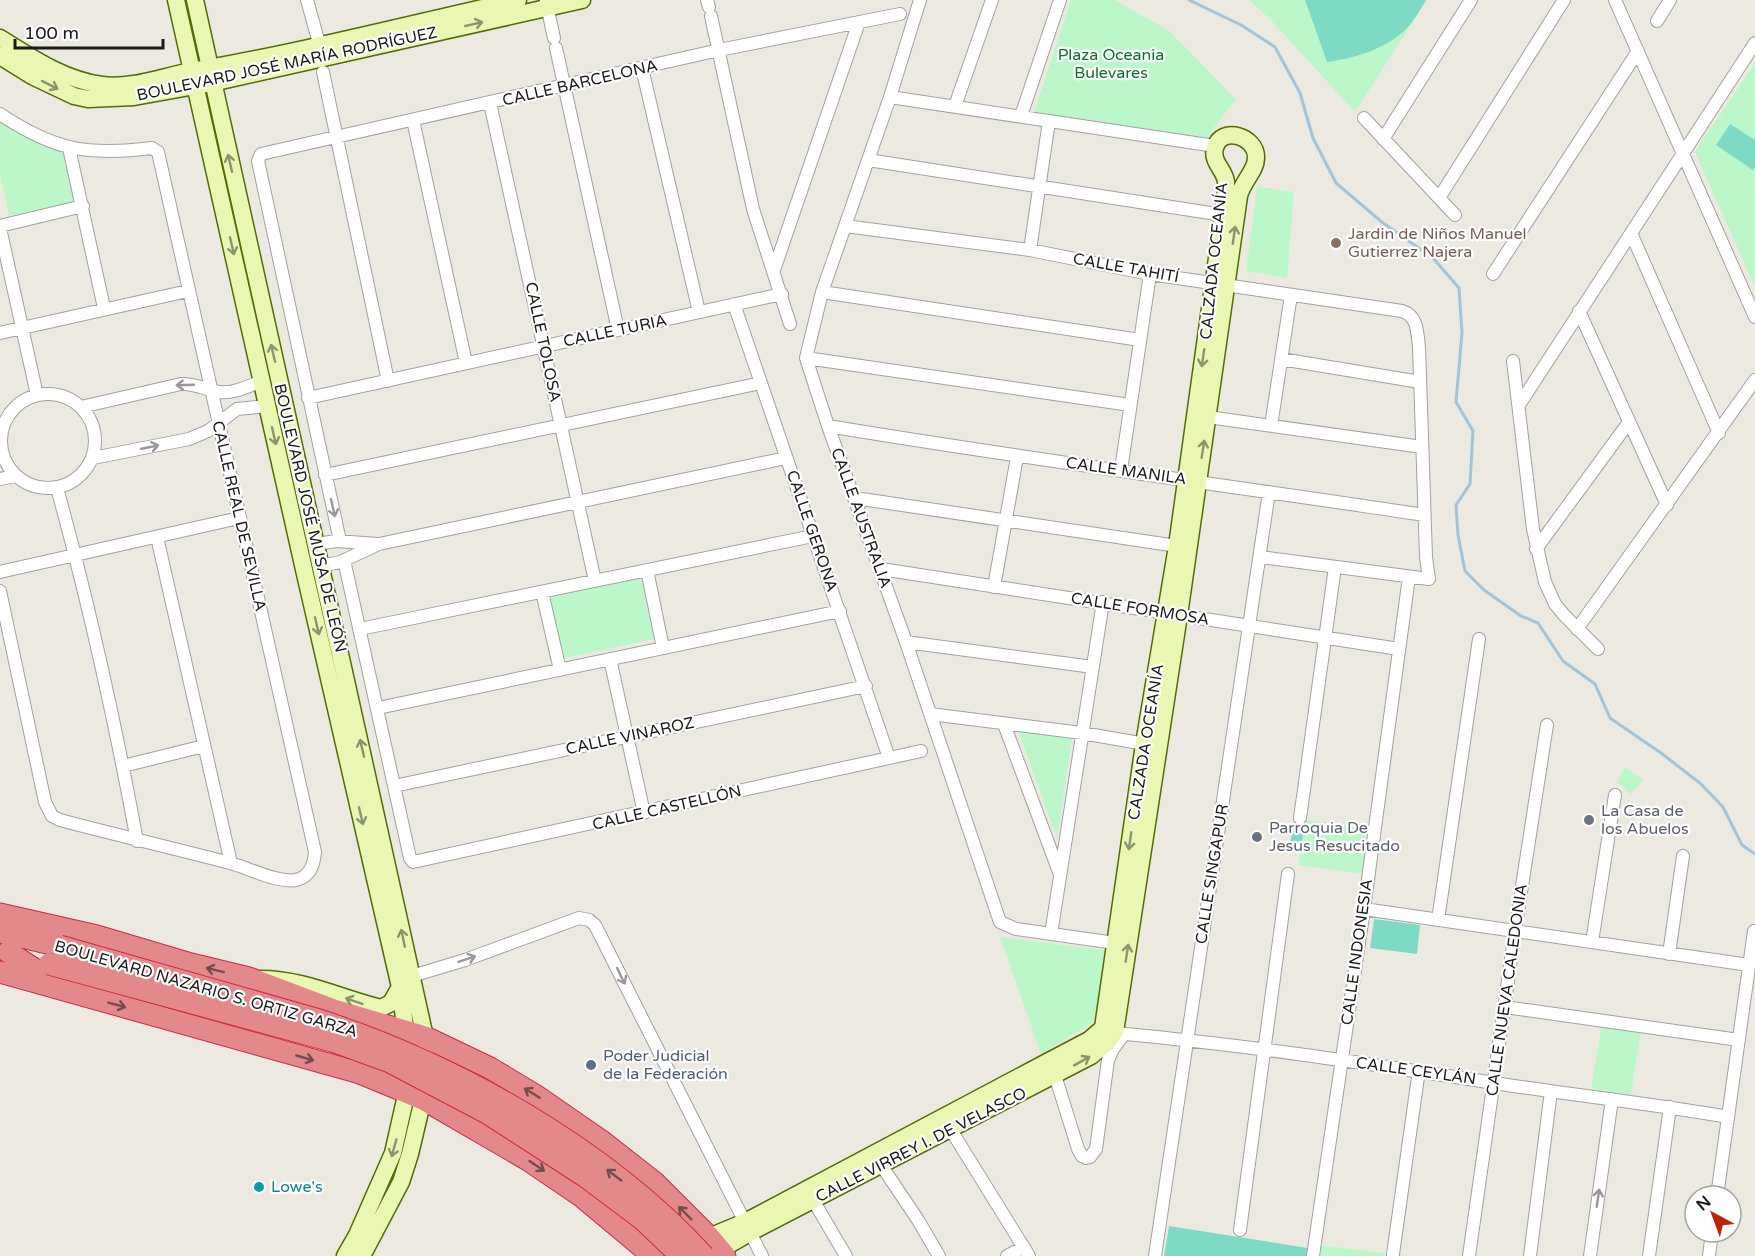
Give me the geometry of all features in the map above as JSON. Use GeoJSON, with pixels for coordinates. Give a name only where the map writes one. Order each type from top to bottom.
{"type":"FeatureCollection","features":[{"type":"Feature","properties":{"kind":"highway","name":"BOULEVARD NAZARIO S. ORTIZ GARZA"},"geometry":{"type":"LineString","coordinates":[[3,920],[52,951],[332,1041],[390,1062],[487,1113],[586,1177],[642,1219],[681,1256]]}},
{"type":"Feature","properties":{"kind":"highway"},"geometry":{"type":"LineString","coordinates":[[3,920],[98,936],[191,964],[249,978],[360,1018],[415,1033],[490,1068],[535,1095],[603,1142],[654,1182],[715,1250]]}},
{"type":"Feature","properties":{"kind":"highway","name":"BOULEVARD NAZARIO S. ORTIZ GARZA"},"geometry":{"type":"LineString","coordinates":[[4,951],[52,951],[316,1018],[416,1056],[479,1087],[541,1124],[715,1250]]}},
{"type":"Feature","properties":{"kind":"highway"},"geometry":{"type":"LineString","coordinates":[[4,951],[75,994]]}},
{"type":"Feature","properties":{"kind":"highway"},"geometry":{"type":"LineString","coordinates":[[0,972],[360,1073],[415,1095],[528,1160],[572,1190],[652,1256]]}},
{"type":"Feature","properties":{"kind":"highway"},"geometry":{"type":"LineString","coordinates":[[360,1018],[372,1032],[375,1051],[367,1067],[360,1073]]}},
{"type":"Feature","properties":{"kind":"highway"},"geometry":{"type":"LineString","coordinates":[[448,1114],[447,1103],[454,1089],[474,1073],[490,1068]]}},
{"type":"Feature","properties":{"kind":"street","name":"BOULEVARD JOSÉ MUSA DE LEÓN"},"geometry":{"type":"LineString","coordinates":[[176,0],[203,77]]}},
{"type":"Feature","properties":{"kind":"street","name":"BOULEVARD JOSÉ MUSA DE LEÓN"},"geometry":{"type":"LineString","coordinates":[[195,0],[203,77],[248,279],[320,566],[406,982],[415,1033],[415,1095]]}},
{"type":"Feature","properties":{"kind":"street"},"geometry":{"type":"LineString","coordinates":[[307,0],[388,381]]}},
{"type":"Feature","properties":{"kind":"street","name":"BOULEVARD JOSÉ MARÍA RODRÍGUEZ"},"geometry":{"type":"LineString","coordinates":[[321,58],[518,0]]}},
{"type":"Feature","properties":{"kind":"street","name":"BOULEVARD JOSÉ MARÍA RODRÍGUEZ"},"geometry":{"type":"LineString","coordinates":[[0,38],[47,67],[87,83],[106,86],[203,77],[321,58],[547,4],[582,0]]}},
{"type":"Feature","properties":{"kind":"street"},"geometry":{"type":"LineString","coordinates":[[920,0],[890,97],[822,292],[806,358],[1130,405]]}},
{"type":"Feature","properties":{"kind":"street"},"geometry":{"type":"LineString","coordinates":[[954,106],[992,0]]}},
{"type":"Feature","properties":{"kind":"street"},"geometry":{"type":"LineString","coordinates":[[1021,116],[1060,0]]}},
{"type":"Feature","properties":{"kind":"street"},"geometry":{"type":"LineString","coordinates":[[1383,139],[1471,0]]}},
{"type":"Feature","properties":{"kind":"street"},"geometry":{"type":"LineString","coordinates":[[1439,198],[1563,0]]}},
{"type":"Feature","properties":{"kind":"street"},"geometry":{"type":"LineString","coordinates":[[1615,0],[1755,317]]}},
{"type":"Feature","properties":{"kind":"street"},"geometry":{"type":"LineString","coordinates":[[1657,21],[1670,0]]}},
{"type":"Feature","properties":{"kind":"street"},"geometry":{"type":"LineString","coordinates":[[547,4],[618,330]]}},
{"type":"Feature","properties":{"kind":"street"},"geometry":{"type":"LineString","coordinates":[[709,8],[753,209],[790,324]]}},
{"type":"Feature","properties":{"kind":"street","name":"CALLE BARCELONA"},"geometry":{"type":"LineString","coordinates":[[308,398],[258,161],[261,154],[719,50],[900,14]]}},
{"type":"Feature","properties":{"kind":"street"},"geometry":{"type":"LineString","coordinates":[[774,270],[859,22]]}},
{"type":"Feature","properties":{"kind":"street"},"geometry":{"type":"LineString","coordinates":[[1519,405],[1755,43]]}},
{"type":"Feature","properties":{"kind":"street"},"geometry":{"type":"LineString","coordinates":[[1493,274],[1638,51]]}},
{"type":"Feature","properties":{"kind":"street","name":"BOULEVARD JOSÉ MARÍA RODRÍGUEZ"},"geometry":{"type":"LineString","coordinates":[[0,56],[56,89],[88,99],[134,97],[203,77]]}},
{"type":"Feature","properties":{"kind":"street"},"geometry":{"type":"LineString","coordinates":[[642,68],[699,312]]}},
{"type":"Feature","properties":{"kind":"street"},"geometry":{"type":"LineString","coordinates":[[890,97],[1215,146]]}},
{"type":"Feature","properties":{"kind":"street","name":"CALLE TOLOSA"},"geometry":{"type":"LineString","coordinates":[[490,103],[595,581]]}},
{"type":"Feature","properties":{"kind":"street"},"geometry":{"type":"LineString","coordinates":[[0,114],[42,138],[69,148],[104,308]]}},
{"type":"Feature","properties":{"kind":"street"},"geometry":{"type":"LineString","coordinates":[[1364,118],[1455,215]]}},
{"type":"Feature","properties":{"kind":"street"},"geometry":{"type":"LineString","coordinates":[[413,120],[466,363]]}},
{"type":"Feature","properties":{"kind":"street"},"geometry":{"type":"LineString","coordinates":[[1030,250],[1048,121]]}},
{"type":"Feature","properties":{"kind":"street","name":"CALZADA OCEANÍA"},"geometry":{"type":"LineString","coordinates":[[1114,1031],[1115,943],[1152,745],[1173,614],[1192,480],[1220,285],[1241,189],[1255,165],[1256,154],[1252,144],[1235,135],[1225,137],[1215,146],[1214,158],[1226,183],[1222,215],[1220,285],[1208,417],[1192,480],[1176,546],[1173,614]]}},
{"type":"Feature","properties":{"kind":"street","name":"CALLE REAL DE SEVILLA"},"geometry":{"type":"LineString","coordinates":[[69,148],[102,152],[152,148],[157,150],[212,390],[315,852],[310,871],[303,878],[285,881],[231,863]]}},
{"type":"Feature","properties":{"kind":"street"},"geometry":{"type":"LineString","coordinates":[[868,160],[1222,215]]}},
{"type":"Feature","properties":{"kind":"street"},"geometry":{"type":"LineString","coordinates":[[38,395],[0,227],[82,206]]}},
{"type":"Feature","properties":{"kind":"street","name":"CALLE TAHITÍ"},"geometry":{"type":"LineString","coordinates":[[845,226],[1030,250],[1150,274],[1406,312],[1411,315],[1416,324],[1420,382]]}},
{"type":"Feature","properties":{"kind":"street"},"geometry":{"type":"LineString","coordinates":[[1631,233],[1719,433]]}},
{"type":"Feature","properties":{"kind":"street"},"geometry":{"type":"LineString","coordinates":[[1121,470],[1150,274]]}},
{"type":"Feature","properties":{"kind":"street","name":"BOULEVARD JOSÉ MUSA DE LEÓN"},"geometry":{"type":"LineString","coordinates":[[248,279],[267,406],[406,982]]}},
{"type":"Feature","properties":{"kind":"street"},"geometry":{"type":"LineString","coordinates":[[0,333],[188,291]]}},
{"type":"Feature","properties":{"kind":"street"},"geometry":{"type":"LineString","coordinates":[[822,292],[1140,340]]}},
{"type":"Feature","properties":{"kind":"street","name":"CALLE TURIA"},"geometry":{"type":"LineString","coordinates":[[308,398],[782,294]]}},
{"type":"Feature","properties":{"kind":"street"},"geometry":{"type":"LineString","coordinates":[[1271,426],[1291,295]]}},
{"type":"Feature","properties":{"kind":"street","name":"CALLE GERONA"},"geometry":{"type":"LineString","coordinates":[[734,304],[889,758]]}},
{"type":"Feature","properties":{"kind":"street"},"geometry":{"type":"LineString","coordinates":[[1579,311],[1667,505]]}},
{"type":"Feature","properties":{"kind":"street","name":"CALLE AUSTRALIA"},"geometry":{"type":"LineString","coordinates":[[806,358],[828,426],[906,642],[1000,922],[1016,929],[1115,943]]}},
{"type":"Feature","properties":{"kind":"street"},"geometry":{"type":"LineString","coordinates":[[1260,557],[1429,579],[1424,515],[1420,382],[1281,359]]}},
{"type":"Feature","properties":{"kind":"street"},"geometry":{"type":"LineString","coordinates":[[1514,361],[1536,549],[1549,593],[1555,604],[1599,649]]}},
{"type":"Feature","properties":{"kind":"street"},"geometry":{"type":"LineString","coordinates":[[1577,629],[1755,380]]}},
{"type":"Feature","properties":{"kind":"street"},"geometry":{"type":"LineString","coordinates":[[81,407],[181,384],[229,392],[262,381]]}},
{"type":"Feature","properties":{"kind":"street"},"geometry":{"type":"LineString","coordinates":[[326,475],[761,383]]}},
{"type":"Feature","properties":{"kind":"street"},"geometry":{"type":"LineString","coordinates":[[53,394],[68,398],[81,407],[92,422],[96,440],[93,458],[84,472],[72,482],[57,488],[42,489],[27,484],[15,476],[5,462],[0,446],[1,429],[9,413],[22,401],[38,395],[53,394]]}},
{"type":"Feature","properties":{"kind":"street"},"geometry":{"type":"LineString","coordinates":[[308,398],[340,541]]}},
{"type":"Feature","properties":{"kind":"street"},"geometry":{"type":"LineString","coordinates":[[93,458],[189,439],[218,425],[237,409],[267,406]]}},
{"type":"Feature","properties":{"kind":"street"},"geometry":{"type":"LineString","coordinates":[[1208,417],[1422,447]]}},
{"type":"Feature","properties":{"kind":"street"},"geometry":{"type":"LineString","coordinates":[[1536,549],[1629,422]]}},
{"type":"Feature","properties":{"kind":"street","name":"CALLE MANILA"},"geometry":{"type":"LineString","coordinates":[[828,426],[1017,457],[1192,480],[1424,515]]}},
{"type":"Feature","properties":{"kind":"street"},"geometry":{"type":"LineString","coordinates":[[994,587],[1017,457]]}},
{"type":"Feature","properties":{"kind":"street"},"geometry":{"type":"LineString","coordinates":[[291,511],[308,554],[320,566],[344,560],[379,544],[786,458]]}},
{"type":"Feature","properties":{"kind":"street"},"geometry":{"type":"LineString","coordinates":[[0,479],[15,476]]}},
{"type":"Feature","properties":{"kind":"street"},"geometry":{"type":"LineString","coordinates":[[57,488],[75,554],[123,766],[137,841]]}},
{"type":"Feature","properties":{"kind":"street","name":"CALLE SINGAPUR"},"geometry":{"type":"LineString","coordinates":[[1155,1256],[1269,492]]}},
{"type":"Feature","properties":{"kind":"street"},"geometry":{"type":"LineString","coordinates":[[855,498],[1176,546]]}},
{"type":"Feature","properties":{"kind":"street"},"geometry":{"type":"LineString","coordinates":[[0,572],[239,518]]}},
{"type":"Feature","properties":{"kind":"street"},"geometry":{"type":"LineString","coordinates":[[0,591],[45,802],[52,816],[137,841],[231,863],[156,537]]}},
{"type":"Feature","properties":{"kind":"street"},"geometry":{"type":"LineString","coordinates":[[360,629],[813,537]]}},
{"type":"Feature","properties":{"kind":"street"},"geometry":{"type":"LineString","coordinates":[[315,544],[340,541],[379,544]]}},
{"type":"Feature","properties":{"kind":"street"},"geometry":{"type":"LineString","coordinates":[[344,560],[394,786]]}},
{"type":"Feature","properties":{"kind":"street"},"geometry":{"type":"LineString","coordinates":[[1300,818],[1335,567]]}},
{"type":"Feature","properties":{"kind":"street","name":"CALLE FORMOSA"},"geometry":{"type":"LineString","coordinates":[[880,568],[1399,649]]}},
{"type":"Feature","properties":{"kind":"street"},"geometry":{"type":"LineString","coordinates":[[647,570],[663,648]]}},
{"type":"Feature","properties":{"kind":"street","name":"CALLE INDONESIA"},"geometry":{"type":"LineString","coordinates":[[1313,1256],[1364,909],[1409,577]]}},
{"type":"Feature","properties":{"kind":"street"},"geometry":{"type":"LineString","coordinates":[[542,592],[560,670]]}},
{"type":"Feature","properties":{"kind":"street"},"geometry":{"type":"LineString","coordinates":[[1051,934],[1103,602]]}},
{"type":"Feature","properties":{"kind":"street"},"geometry":{"type":"LineString","coordinates":[[378,708],[840,611]]}},
{"type":"Feature","properties":{"kind":"street"},"geometry":{"type":"LineString","coordinates":[[1438,920],[1479,639]]}},
{"type":"Feature","properties":{"kind":"street"},"geometry":{"type":"LineString","coordinates":[[906,642],[1093,667]]}},
{"type":"Feature","properties":{"kind":"street"},"geometry":{"type":"LineString","coordinates":[[610,659],[644,813]]}},
{"type":"Feature","properties":{"kind":"street","name":"CALLE VINAROZ"},"geometry":{"type":"LineString","coordinates":[[394,786],[866,686]]}},
{"type":"Feature","properties":{"kind":"street"},"geometry":{"type":"LineString","coordinates":[[930,714],[1082,733],[1152,745]]}},
{"type":"Feature","properties":{"kind":"street"},"geometry":{"type":"LineString","coordinates":[[1004,724],[1059,873]]}},
{"type":"Feature","properties":{"kind":"street","name":"CALLE NUEVA CALEDONIA"},"geometry":{"type":"LineString","coordinates":[[1469,1256],[1547,725]]}},
{"type":"Feature","properties":{"kind":"street","name":"CALZADA OCEANÍA"},"geometry":{"type":"LineString","coordinates":[[1053,1068],[1080,1154],[1086,1158],[1090,1157],[1096,1149],[1114,1031],[1152,745]]}},
{"type":"Feature","properties":{"kind":"street"},"geometry":{"type":"LineString","coordinates":[[123,766],[204,746]]}},
{"type":"Feature","properties":{"kind":"street","name":"CALLE CASTELLÓN"},"geometry":{"type":"LineString","coordinates":[[394,786],[410,858],[413,862],[921,751]]}},
{"type":"Feature","properties":{"kind":"street"},"geometry":{"type":"LineString","coordinates":[[1592,942],[1615,795]]}},
{"type":"Feature","properties":{"kind":"street"},"geometry":{"type":"LineString","coordinates":[[1669,954],[1683,856]]}},
{"type":"Feature","properties":{"kind":"street"},"geometry":{"type":"LineString","coordinates":[[1240,1230],[1288,874]]}},
{"type":"Feature","properties":{"kind":"street"},"geometry":{"type":"LineString","coordinates":[[1364,909],[1749,965]]}},
{"type":"Feature","properties":{"kind":"street"},"geometry":{"type":"LineString","coordinates":[[249,978],[284,980],[308,985],[381,1008],[391,1003],[406,982],[579,918],[589,920],[595,925],[762,1256]]}},
{"type":"Feature","properties":{"kind":"street"},"geometry":{"type":"LineString","coordinates":[[1719,1184],[1754,932]]}},
{"type":"Feature","properties":{"kind":"street"},"geometry":{"type":"LineString","coordinates":[[1505,1007],[1739,1040]]}},
{"type":"Feature","properties":{"kind":"street","name":"CALLE CEYLÁN"},"geometry":{"type":"LineString","coordinates":[[1114,1031],[1266,1048],[1728,1117]]}},
{"type":"Feature","properties":{"kind":"street","name":"CALLE VIRREY I. DE VELASCO"},"geometry":{"type":"LineString","coordinates":[[715,1250],[748,1227],[1053,1068],[1097,1052],[1108,1042],[1114,1031]]}},
{"type":"Feature","properties":{"kind":"street"},"geometry":{"type":"LineString","coordinates":[[1393,1254],[1419,1070]]}},
{"type":"Feature","properties":{"kind":"street"},"geometry":{"type":"LineString","coordinates":[[1530,1256],[1551,1091]]}},
{"type":"Feature","properties":{"kind":"street"},"geometry":{"type":"LineString","coordinates":[[362,1256],[401,1182],[410,1155],[415,1095]]}},
{"type":"Feature","properties":{"kind":"street"},"geometry":{"type":"LineString","coordinates":[[345,1256],[393,1153],[415,1095]]}},
{"type":"Feature","properties":{"kind":"street"},"geometry":{"type":"LineString","coordinates":[[1590,1256],[1612,1099]]}},
{"type":"Feature","properties":{"kind":"street"},"geometry":{"type":"LineString","coordinates":[[1649,1256],[1670,1107]]}},
{"type":"Feature","properties":{"kind":"street"},"geometry":{"type":"LineString","coordinates":[[947,1123],[1026,1252],[1007,1256]]}},
{"type":"Feature","properties":{"kind":"street","name":"CALLE VIRREY I. DE VELASCO"},"geometry":{"type":"LineString","coordinates":[[748,1227],[813,1200],[881,1165],[947,1123]]}},
{"type":"Feature","properties":{"kind":"street"},"geometry":{"type":"LineString","coordinates":[[881,1165],[939,1256]]}},
{"type":"Feature","properties":{"kind":"street"},"geometry":{"type":"LineString","coordinates":[[813,1200],[846,1256]]}},
{"type":"Feature","properties":{"kind":"street"},"geometry":{"type":"LineString","coordinates":[[357,1234],[372,1218],[387,1209]]}},
{"type":"Feature","properties":{"kind":"green space","name":"Plaza Oceania Bulevares"},"geometry":{"type":"Polygon","coordinates":[[[1071,0],[1115,0],[1169,31],[1236,99],[1206,138],[1034,112],[1071,0]]]}},
{"type":"Feature","properties":{"kind":"green space"},"geometry":{"type":"Polygon","coordinates":[[[1249,0],[1427,0],[1355,112],[1270,19],[1249,0]]]}},
{"type":"Feature","properties":{"kind":"green space"},"geometry":{"type":"Polygon","coordinates":[[[1755,63],[1755,287],[1695,152],[1755,63]]]}},
{"type":"Feature","properties":{"kind":"green space"},"geometry":{"type":"Polygon","coordinates":[[[0,119],[39,145],[65,151],[77,203],[9,216],[0,174],[0,119]]]}},
{"type":"Feature","properties":{"kind":"green space"},"geometry":{"type":"Polygon","coordinates":[[[1257,187],[1294,192],[1287,278],[1246,271],[1257,187]]]}},
{"type":"Feature","properties":{"kind":"green space"},"geometry":{"type":"Polygon","coordinates":[[[641,577],[654,639],[561,659],[548,596],[641,577]]]}},
{"type":"Feature","properties":{"kind":"green space"},"geometry":{"type":"Polygon","coordinates":[[[1018,730],[1072,739],[1057,839],[1018,730]]]}},
{"type":"Feature","properties":{"kind":"green space"},"geometry":{"type":"Polygon","coordinates":[[[1625,767],[1644,780],[1630,794],[1617,782],[1625,767]]]}},
{"type":"Feature","properties":{"kind":"green space"},"geometry":{"type":"Polygon","coordinates":[[[1305,820],[1370,829],[1363,874],[1298,865],[1305,820]]]}},
{"type":"Feature","properties":{"kind":"green space"},"geometry":{"type":"Polygon","coordinates":[[[1000,937],[1111,951],[1102,1017],[1041,1054],[1000,937]]]}},
{"type":"Feature","properties":{"kind":"green space"},"geometry":{"type":"Polygon","coordinates":[[[1602,1024],[1641,1029],[1631,1095],[1591,1089],[1602,1024]]]}},
{"type":"Feature","properties":{"kind":"green space"},"geometry":{"type":"Polygon","coordinates":[[[1318,1245],[1408,1256],[1316,1256],[1318,1245]]]}},
{"type":"Feature","properties":{"kind":"shaded area"},"geometry":{"type":"Polygon","coordinates":[[[1305,0],[1426,0],[1407,28],[1396,38],[1358,55],[1327,62],[1305,0]]]}},
{"type":"Feature","properties":{"kind":"shaded area"},"geometry":{"type":"Polygon","coordinates":[[[1730,124],[1755,140],[1753,170],[1716,145],[1730,124]]]}},
{"type":"Feature","properties":{"kind":"shaded area"},"geometry":{"type":"Polygon","coordinates":[[[1294,822],[1305,823],[1300,851],[1289,850],[1294,822]]]}},
{"type":"Feature","properties":{"kind":"shaded area"},"geometry":{"type":"Polygon","coordinates":[[[1374,919],[1420,925],[1417,954],[1370,948],[1374,919]]]}},
{"type":"Feature","properties":{"kind":"shaded area"},"geometry":{"type":"Polygon","coordinates":[[[1169,1226],[1308,1248],[1307,1256],[1164,1256],[1169,1226]]]}},
{"type":"Feature","properties":{"kind":"waterway"},"geometry":{"type":"LineString","coordinates":[[1189,0],[1241,25],[1275,47],[1300,93],[1313,138],[1336,183],[1383,223],[1433,258],[1459,288],[1462,333],[1456,402],[1473,431],[1470,484],[1456,505],[1458,535],[1465,571],[1484,590],[1521,616],[1538,623],[1563,661],[1595,684],[1610,718],[1701,784],[1723,807],[1742,845],[1755,854]]}},
{"type":"Feature","properties":{"kind":"place","name":"Jardin de Niños Manuel Gutierrez Najera"},"geometry":{"type":"Point","coordinates":[1336,243]}},
{"type":"Feature","properties":{"kind":"place","name":"La Casa de los Abuelos"},"geometry":{"type":"Point","coordinates":[1589,820]}},
{"type":"Feature","properties":{"kind":"place","name":"Parroquia De Jesus Resucitado"},"geometry":{"type":"Point","coordinates":[1257,837]}},
{"type":"Feature","properties":{"kind":"place","name":"Poder Judicial de la Federación"},"geometry":{"type":"Point","coordinates":[591,1065]}},
{"type":"Feature","properties":{"kind":"place","name":"Lowe's"},"geometry":{"type":"Point","coordinates":[259,1187]}}]}
